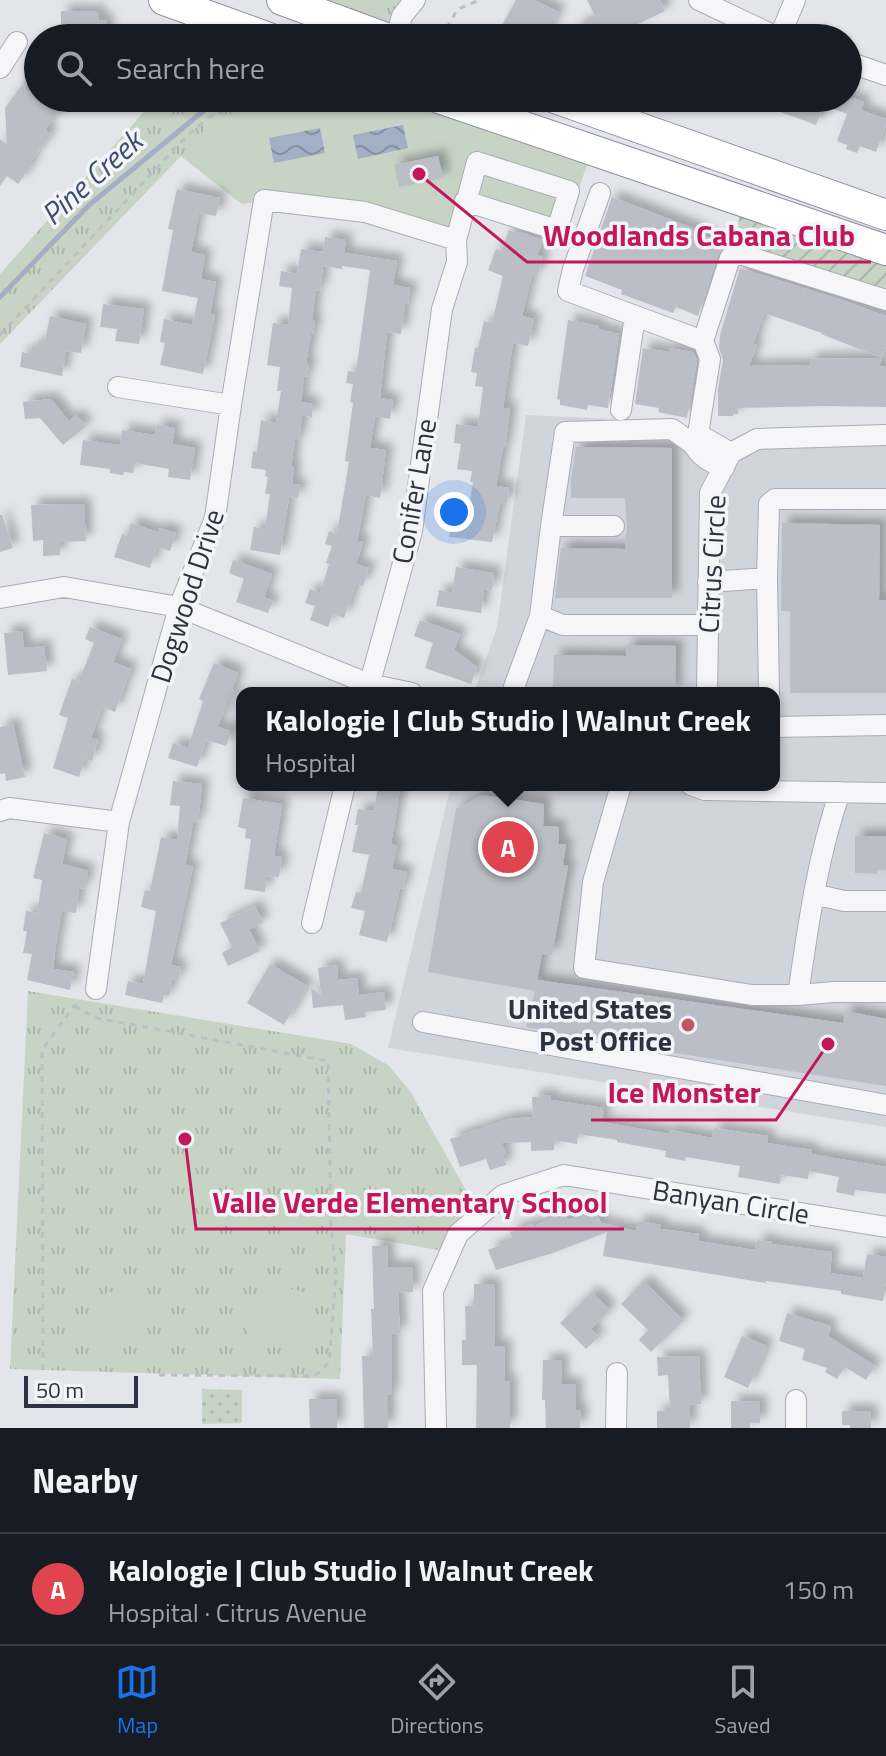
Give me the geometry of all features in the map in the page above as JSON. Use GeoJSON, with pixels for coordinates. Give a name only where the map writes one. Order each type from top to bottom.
{"type":"FeatureCollection","features":[{"type":"Feature","properties":{"kind":"highway"},"geometry":{"type":"LineString","coordinates":[[164,0],[230,24]]}},
{"type":"Feature","properties":{"kind":"highway"},"geometry":{"type":"LineString","coordinates":[[289,2],[349,24]]}},
{"type":"Feature","properties":{"kind":"highway"},"geometry":{"type":"LineString","coordinates":[[480,112],[886,250]]}},
{"type":"Feature","properties":{"kind":"highway"},"geometry":{"type":"LineString","coordinates":[[595,112],[886,215]]}},
{"type":"Feature","properties":{"kind":"street"},"geometry":{"type":"LineString","coordinates":[[396,24],[415,0]]}},
{"type":"Feature","properties":{"kind":"street"},"geometry":{"type":"LineString","coordinates":[[699,0],[750,24]]}},
{"type":"Feature","properties":{"kind":"street"},"geometry":{"type":"LineString","coordinates":[[785,24],[795,0]]}},
{"type":"Feature","properties":{"kind":"street"},"geometry":{"type":"LineString","coordinates":[[0,68],[17,42]]}},
{"type":"Feature","properties":{"kind":"street"},"geometry":{"type":"LineString","coordinates":[[862,67],[886,75]]}},
{"type":"Feature","properties":{"kind":"street","name":"Conifer Lane"},"geometry":{"type":"LineString","coordinates":[[368,687],[412,531],[442,309],[457,262],[456,240],[465,201],[477,162],[569,191],[557,230],[465,201]]}},
{"type":"Feature","properties":{"kind":"street"},"geometry":{"type":"LineString","coordinates":[[600,193],[568,291],[703,341]]}},
{"type":"Feature","properties":{"kind":"street","name":"Dogwood Drive"},"geometry":{"type":"LineString","coordinates":[[96,989],[119,822],[179,607],[215,518],[264,200],[365,212],[456,240]]}},
{"type":"Feature","properties":{"kind":"street"},"geometry":{"type":"LineString","coordinates":[[727,460],[698,434],[710,359],[703,341],[730,258],[740,254],[886,300]]}},
{"type":"Feature","properties":{"kind":"street"},"geometry":{"type":"LineString","coordinates":[[621,410],[635,316]]}},
{"type":"Feature","properties":{"kind":"street"},"geometry":{"type":"LineString","coordinates":[[118,387],[231,405]]}},
{"type":"Feature","properties":{"kind":"street"},"geometry":{"type":"LineString","coordinates":[[514,687],[540,616],[565,432],[672,429],[693,444],[705,443],[727,460]]}},
{"type":"Feature","properties":{"kind":"street"},"geometry":{"type":"LineString","coordinates":[[727,460],[757,439],[886,435]]}},
{"type":"Feature","properties":{"kind":"street","name":"Citrus Circle"},"geometry":{"type":"LineString","coordinates":[[707,687],[710,493],[727,460]]}},
{"type":"Feature","properties":{"kind":"street"},"geometry":{"type":"LineString","coordinates":[[769,687],[769,504],[775,499],[886,499]]}},
{"type":"Feature","properties":{"kind":"street"},"geometry":{"type":"LineString","coordinates":[[551,526],[614,526]]}},
{"type":"Feature","properties":{"kind":"street"},"geometry":{"type":"LineString","coordinates":[[708,582],[767,578]]}},
{"type":"Feature","properties":{"kind":"street"},"geometry":{"type":"LineString","coordinates":[[0,598],[64,587],[179,607],[366,687]]}},
{"type":"Feature","properties":{"kind":"street"},"geometry":{"type":"LineString","coordinates":[[540,616],[563,625],[708,625]]}},
{"type":"Feature","properties":{"kind":"street"},"geometry":{"type":"LineString","coordinates":[[780,727],[886,725]]}},
{"type":"Feature","properties":{"kind":"street"},"geometry":{"type":"LineString","coordinates":[[780,790],[886,793]]}},
{"type":"Feature","properties":{"kind":"street"},"geometry":{"type":"LineString","coordinates":[[312,923],[344,791]]}},
{"type":"Feature","properties":{"kind":"street"},"geometry":{"type":"LineString","coordinates":[[619,791],[593,882],[584,968],[752,995],[886,992]]}},
{"type":"Feature","properties":{"kind":"street"},"geometry":{"type":"LineString","coordinates":[[798,995],[809,917],[828,826],[840,792]]}},
{"type":"Feature","properties":{"kind":"street"},"geometry":{"type":"LineString","coordinates":[[0,811],[9,808],[119,822]]}},
{"type":"Feature","properties":{"kind":"street"},"geometry":{"type":"LineString","coordinates":[[814,894],[844,901],[886,901]]}},
{"type":"Feature","properties":{"kind":"street"},"geometry":{"type":"LineString","coordinates":[[423,1022],[886,1105]]}},
{"type":"Feature","properties":{"kind":"street","name":"Banyan Circle"},"geometry":{"type":"LineString","coordinates":[[436,1428],[433,1291],[458,1234],[503,1195],[564,1175],[886,1227]]}},
{"type":"Feature","properties":{"kind":"street"},"geometry":{"type":"LineString","coordinates":[[616,1428],[617,1373]]}},
{"type":"Feature","properties":{"kind":"street"},"geometry":{"type":"LineString","coordinates":[[796,1400],[796,1428]]}},
{"type":"Feature","properties":{"kind":"path"},"geometry":{"type":"LineString","coordinates":[[449,24],[458,9],[480,0]]}},
{"type":"Feature","properties":{"kind":"path"},"geometry":{"type":"LineString","coordinates":[[0,335],[184,139],[208,118],[220,112]]}},
{"type":"Feature","properties":{"kind":"path"},"geometry":{"type":"LineString","coordinates":[[43,1370],[42,1050],[74,1006],[96,989]]}},
{"type":"Feature","properties":{"kind":"path"},"geometry":{"type":"LineString","coordinates":[[74,1006],[97,1018],[328,1061],[331,1224],[336,1275],[329,1362],[322,1371],[312,1376],[159,1375]]}},
{"type":"Feature","properties":{"kind":"shaded area"},"geometry":{"type":"Polygon","coordinates":[[[526,415],[662,421],[731,453],[757,439],[886,435],[886,1127],[388,1048],[450,791],[780,791],[780,687],[476,687],[497,627],[526,415]]]}},
{"type":"Feature","properties":{"kind":"green space"},"geometry":{"type":"Polygon","coordinates":[[[302,0],[424,0],[407,24],[362,24],[302,0]]]}},
{"type":"Feature","properties":{"kind":"green space"},"geometry":{"type":"Polygon","coordinates":[[[144,112],[296,112],[310,189],[242,204],[181,156],[0,344],[0,274],[144,112]]]}},
{"type":"Feature","properties":{"kind":"green space"},"geometry":{"type":"Polygon","coordinates":[[[236,112],[480,112],[592,150],[561,241],[475,211],[468,231],[264,200],[242,204],[181,156],[205,129],[236,112]]]}},
{"type":"Feature","properties":{"kind":"green space"},"geometry":{"type":"Polygon","coordinates":[[[738,200],[886,250],[886,300],[740,254],[738,200]]]}},
{"type":"Feature","properties":{"kind":"green space"},"geometry":{"type":"Polygon","coordinates":[[[28,991],[351,1044],[388,1065],[410,1091],[480,1215],[450,1252],[346,1234],[340,1379],[10,1369],[28,991]]]}},
{"type":"Feature","properties":{"kind":"green space"},"geometry":{"type":"Polygon","coordinates":[[[273,1287],[301,1291],[310,1296],[305,1351],[257,1345],[248,1335],[249,1313],[273,1287]]]}},
{"type":"Feature","properties":{"kind":"green space"},"geometry":{"type":"Polygon","coordinates":[[[109,1292],[129,1296],[141,1305],[146,1319],[147,1339],[95,1339],[96,1298],[109,1292]]]}},
{"type":"Feature","properties":{"kind":"green space"},"geometry":{"type":"Polygon","coordinates":[[[202,1389],[242,1390],[242,1423],[202,1424],[202,1389]]]}},
{"type":"Feature","properties":{"kind":"water"},"geometry":{"type":"Polygon","coordinates":[[[403,125],[408,148],[358,159],[353,135],[403,125]]]}},
{"type":"Feature","properties":{"kind":"water"},"geometry":{"type":"Polygon","coordinates":[[[320,128],[325,153],[274,163],[269,138],[320,128]]]}},
{"type":"Feature","properties":{"kind":"building"},"geometry":{"type":"Polygon","coordinates":[[[516,0],[534,0],[559,12],[553,24],[503,24],[516,0]]]}},
{"type":"Feature","properties":{"kind":"building"},"geometry":{"type":"Polygon","coordinates":[[[587,0],[660,0],[665,11],[638,24],[583,24],[596,18],[587,0]]]}},
{"type":"Feature","properties":{"kind":"building"},"geometry":{"type":"Polygon","coordinates":[[[61,11],[99,12],[99,20],[107,20],[107,24],[61,24],[61,11]]]}},
{"type":"Feature","properties":{"kind":"building"},"geometry":{"type":"Polygon","coordinates":[[[22,85],[24,112],[58,112],[45,130],[51,134],[18,184],[7,176],[0,186],[0,139],[7,144],[5,108],[22,85]]]}},
{"type":"Feature","properties":{"kind":"building"},"geometry":{"type":"Polygon","coordinates":[[[862,110],[886,119],[876,152],[860,146],[857,153],[837,141],[847,114],[842,112],[862,110]]]}},
{"type":"Feature","properties":{"kind":"building"},"geometry":{"type":"Polygon","coordinates":[[[780,112],[821,112],[816,125],[780,112]]]}},
{"type":"Feature","properties":{"kind":"building"},"geometry":{"type":"Polygon","coordinates":[[[438,156],[443,178],[399,187],[394,165],[438,156]]]}},
{"type":"Feature","properties":{"kind":"building"},"geometry":{"type":"Polygon","coordinates":[[[177,189],[220,198],[216,216],[199,213],[191,252],[205,255],[201,279],[216,282],[210,314],[215,315],[203,374],[160,365],[165,343],[160,342],[164,319],[192,325],[198,298],[162,291],[173,230],[168,229],[177,189]]]}},
{"type":"Feature","properties":{"kind":"building"},"geometry":{"type":"Polygon","coordinates":[[[612,197],[727,244],[718,254],[698,316],[676,307],[673,313],[621,294],[622,290],[585,276],[612,197]]]}},
{"type":"Feature","properties":{"kind":"building"},"geometry":{"type":"Polygon","coordinates":[[[509,230],[543,240],[537,255],[543,257],[537,276],[532,274],[522,316],[534,319],[528,346],[513,343],[503,408],[510,409],[496,486],[509,488],[507,504],[500,502],[492,542],[449,537],[453,512],[468,514],[473,482],[470,482],[472,471],[457,469],[461,444],[454,443],[456,424],[478,427],[483,387],[475,386],[477,373],[471,372],[484,321],[492,323],[503,276],[488,270],[496,249],[501,251],[509,230]]]}},
{"type":"Feature","properties":{"kind":"building"},"geometry":{"type":"Polygon","coordinates":[[[325,237],[346,240],[344,253],[397,261],[393,285],[410,288],[401,334],[387,332],[380,398],[393,400],[390,419],[375,416],[370,448],[386,450],[380,498],[366,495],[357,541],[363,542],[356,564],[369,568],[363,586],[356,583],[344,618],[333,614],[328,627],[310,620],[315,606],[305,603],[310,589],[320,593],[332,546],[325,544],[329,531],[337,534],[349,462],[345,461],[353,403],[350,402],[353,384],[346,383],[348,371],[356,372],[370,270],[323,266],[320,291],[316,290],[312,320],[315,320],[301,402],[313,404],[312,417],[302,415],[291,466],[294,466],[292,484],[300,485],[298,498],[289,497],[280,555],[250,550],[254,527],[265,529],[270,494],[265,494],[266,470],[251,468],[253,451],[257,452],[261,420],[276,423],[281,391],[277,391],[280,367],[267,365],[273,323],[288,325],[292,288],[279,286],[281,271],[297,274],[301,249],[323,252],[325,237]]]}},
{"type":"Feature","properties":{"kind":"building"},"geometry":{"type":"Polygon","coordinates":[[[740,268],[886,316],[886,346],[882,358],[879,366],[886,366],[886,407],[738,408],[738,414],[733,416],[718,416],[718,389],[723,360],[719,347],[720,335],[740,268]],[[764,313],[749,366],[810,365],[810,359],[882,358],[764,313]]]}},
{"type":"Feature","properties":{"kind":"building"},"geometry":{"type":"Polygon","coordinates":[[[103,304],[144,309],[139,344],[115,341],[117,329],[100,327],[103,304]]]}},
{"type":"Feature","properties":{"kind":"building"},"geometry":{"type":"Polygon","coordinates":[[[50,316],[86,324],[81,353],[66,351],[62,376],[20,367],[22,352],[31,354],[32,346],[38,347],[39,340],[45,341],[50,316]]]}},
{"type":"Feature","properties":{"kind":"building"},"geometry":{"type":"Polygon","coordinates":[[[568,320],[599,326],[598,329],[619,334],[608,408],[588,405],[587,410],[560,405],[557,399],[568,320]]]}},
{"type":"Feature","properties":{"kind":"building"},"geometry":{"type":"Polygon","coordinates":[[[643,348],[693,352],[697,360],[687,418],[635,404],[643,348]]]}},
{"type":"Feature","properties":{"kind":"building"},"geometry":{"type":"Polygon","coordinates":[[[51,399],[69,421],[76,415],[86,426],[63,445],[40,418],[25,419],[23,402],[51,399]]]}},
{"type":"Feature","properties":{"kind":"building"},"geometry":{"type":"Polygon","coordinates":[[[157,425],[175,428],[172,444],[195,448],[190,480],[168,477],[169,469],[135,463],[133,473],[124,472],[123,475],[110,473],[110,469],[80,465],[83,440],[120,445],[122,430],[155,435],[157,425]]]}},
{"type":"Feature","properties":{"kind":"building"},"geometry":{"type":"Polygon","coordinates":[[[576,447],[672,448],[672,598],[555,598],[561,548],[625,549],[625,498],[571,498],[576,447]]]}},
{"type":"Feature","properties":{"kind":"building"},"geometry":{"type":"Polygon","coordinates":[[[84,504],[86,541],[60,542],[60,555],[43,556],[43,540],[33,541],[31,505],[84,504]]]}},
{"type":"Feature","properties":{"kind":"building"},"geometry":{"type":"Polygon","coordinates":[[[0,515],[13,548],[0,552],[0,515]]]}},
{"type":"Feature","properties":{"kind":"building"},"geometry":{"type":"Polygon","coordinates":[[[131,523],[158,532],[159,528],[176,533],[170,551],[157,547],[150,568],[114,557],[122,534],[127,536],[131,523]]]}},
{"type":"Feature","properties":{"kind":"building"},"geometry":{"type":"Polygon","coordinates":[[[782,523],[880,525],[879,600],[886,600],[886,693],[790,693],[790,611],[781,611],[782,523]]]}},
{"type":"Feature","properties":{"kind":"building"},"geometry":{"type":"Polygon","coordinates":[[[233,560],[272,574],[264,598],[273,601],[268,613],[236,602],[244,579],[229,573],[233,560]]]}},
{"type":"Feature","properties":{"kind":"building"},"geometry":{"type":"Polygon","coordinates":[[[456,567],[494,573],[492,590],[484,589],[481,613],[436,606],[439,590],[452,593],[456,567]]]}},
{"type":"Feature","properties":{"kind":"building"},"geometry":{"type":"Polygon","coordinates":[[[420,620],[460,634],[454,650],[477,667],[471,684],[425,668],[433,643],[414,636],[420,620]]]}},
{"type":"Feature","properties":{"kind":"building"},"geometry":{"type":"Polygon","coordinates":[[[90,627],[122,639],[113,662],[131,669],[115,712],[102,707],[91,738],[98,740],[92,761],[85,759],[79,777],[53,768],[68,718],[59,715],[72,679],[79,681],[94,643],[85,639],[90,627]]]}},
{"type":"Feature","properties":{"kind":"building"},"geometry":{"type":"Polygon","coordinates":[[[22,631],[24,648],[44,646],[47,671],[8,675],[4,633],[22,631]]]}},
{"type":"Feature","properties":{"kind":"building"},"geometry":{"type":"Polygon","coordinates":[[[627,645],[676,646],[675,687],[553,687],[554,655],[626,656],[627,645]]]}},
{"type":"Feature","properties":{"kind":"building"},"geometry":{"type":"Polygon","coordinates":[[[214,663],[238,673],[232,690],[235,692],[217,727],[231,731],[226,746],[206,740],[197,767],[168,758],[173,743],[188,748],[203,701],[199,699],[214,663]]]}},
{"type":"Feature","properties":{"kind":"building"},"geometry":{"type":"Polygon","coordinates":[[[13,724],[25,777],[6,781],[5,773],[0,774],[0,727],[13,724]]]}},
{"type":"Feature","properties":{"kind":"building"},"geometry":{"type":"Polygon","coordinates":[[[173,781],[202,784],[198,823],[193,823],[185,865],[193,867],[171,965],[181,967],[178,981],[172,979],[169,996],[164,995],[162,1003],[125,995],[128,981],[143,984],[156,911],[141,907],[145,890],[150,891],[161,837],[177,840],[180,806],[170,805],[173,781]]]}},
{"type":"Feature","properties":{"kind":"building"},"geometry":{"type":"Polygon","coordinates":[[[377,791],[400,791],[391,844],[397,846],[392,869],[407,872],[387,942],[359,935],[365,911],[351,908],[356,892],[361,893],[369,855],[352,852],[358,809],[374,811],[377,791]]]}},
{"type":"Feature","properties":{"kind":"building"},"geometry":{"type":"Polygon","coordinates":[[[482,795],[544,804],[543,826],[559,827],[558,844],[566,844],[563,865],[568,866],[552,955],[542,954],[537,980],[843,1023],[846,1011],[886,1019],[886,1086],[526,1027],[535,991],[428,972],[456,809],[482,795]]]}},
{"type":"Feature","properties":{"kind":"building"},"geometry":{"type":"Polygon","coordinates":[[[243,798],[282,804],[274,856],[282,857],[279,877],[267,876],[265,892],[244,889],[251,839],[245,838],[246,829],[238,827],[243,798]]]}},
{"type":"Feature","properties":{"kind":"building"},"geometry":{"type":"Polygon","coordinates":[[[44,833],[67,839],[62,864],[88,871],[84,889],[79,888],[76,913],[62,911],[56,944],[53,969],[74,972],[70,990],[27,980],[32,954],[23,953],[27,931],[23,931],[26,911],[37,913],[42,880],[33,878],[44,833]]]}},
{"type":"Feature","properties":{"kind":"building"},"geometry":{"type":"Polygon","coordinates":[[[855,836],[886,836],[886,870],[877,870],[877,874],[855,873],[855,836]]]}},
{"type":"Feature","properties":{"kind":"building"},"geometry":{"type":"Polygon","coordinates":[[[255,906],[263,923],[249,929],[260,951],[228,966],[222,953],[232,947],[220,923],[255,906]]]}},
{"type":"Feature","properties":{"kind":"building"},"geometry":{"type":"Polygon","coordinates":[[[270,964],[307,986],[284,1025],[247,1003],[270,964]]]}},
{"type":"Feature","properties":{"kind":"building"},"geometry":{"type":"Polygon","coordinates":[[[337,965],[338,980],[357,978],[359,995],[384,992],[386,1010],[365,1012],[366,1017],[345,1020],[343,1005],[313,1008],[311,988],[321,994],[318,968],[337,965]]]}},
{"type":"Feature","properties":{"kind":"building"},"geometry":{"type":"Polygon","coordinates":[[[551,1095],[551,1100],[604,1108],[602,1122],[712,1138],[714,1128],[768,1136],[767,1143],[886,1167],[886,1194],[855,1190],[854,1196],[836,1192],[839,1177],[809,1171],[808,1179],[781,1175],[780,1184],[738,1177],[740,1166],[686,1157],[685,1161],[665,1157],[666,1151],[578,1134],[577,1144],[554,1140],[554,1150],[531,1151],[531,1142],[502,1143],[506,1165],[490,1170],[486,1159],[460,1167],[450,1139],[508,1119],[533,1117],[532,1097],[551,1095]]]}},
{"type":"Feature","properties":{"kind":"building"},"geometry":{"type":"Polygon","coordinates":[[[595,1209],[601,1223],[636,1231],[638,1221],[661,1225],[661,1229],[699,1234],[698,1241],[755,1250],[757,1240],[832,1252],[830,1273],[863,1278],[867,1254],[886,1257],[883,1301],[841,1294],[841,1291],[766,1283],[603,1256],[607,1232],[496,1270],[488,1250],[513,1240],[510,1232],[565,1214],[568,1220],[595,1209]]]}},
{"type":"Feature","properties":{"kind":"building"},"geometry":{"type":"Polygon","coordinates":[[[372,1246],[387,1246],[388,1267],[412,1267],[413,1292],[398,1293],[400,1333],[392,1334],[392,1395],[388,1395],[388,1428],[364,1428],[362,1356],[373,1356],[372,1246]]]}},
{"type":"Feature","properties":{"kind":"building"},"geometry":{"type":"Polygon","coordinates":[[[644,1281],[683,1320],[651,1352],[639,1340],[648,1330],[621,1304],[644,1281]]]}},
{"type":"Feature","properties":{"kind":"building"},"geometry":{"type":"Polygon","coordinates":[[[474,1284],[494,1284],[495,1346],[505,1346],[504,1381],[510,1381],[510,1428],[476,1428],[477,1365],[462,1365],[462,1340],[466,1340],[465,1306],[474,1306],[474,1284]]]}},
{"type":"Feature","properties":{"kind":"building"},"geometry":{"type":"Polygon","coordinates":[[[592,1292],[610,1310],[591,1329],[599,1337],[586,1349],[560,1323],[592,1292]]]}},
{"type":"Feature","properties":{"kind":"building"},"geometry":{"type":"Polygon","coordinates":[[[787,1313],[831,1326],[828,1336],[875,1366],[866,1380],[845,1367],[837,1379],[825,1372],[827,1368],[802,1360],[805,1349],[779,1341],[787,1313]]]}},
{"type":"Feature","properties":{"kind":"building"},"geometry":{"type":"Polygon","coordinates":[[[742,1336],[767,1346],[748,1388],[724,1377],[742,1336]]]}},
{"type":"Feature","properties":{"kind":"building"},"geometry":{"type":"Polygon","coordinates":[[[699,1356],[701,1404],[690,1405],[690,1428],[657,1428],[657,1411],[670,1411],[668,1375],[658,1376],[657,1357],[699,1356]]]}},
{"type":"Feature","properties":{"kind":"building"},"geometry":{"type":"Polygon","coordinates":[[[543,1360],[562,1360],[561,1384],[576,1384],[576,1410],[581,1410],[580,1428],[546,1428],[545,1400],[542,1400],[543,1360]]]}},
{"type":"Feature","properties":{"kind":"building"},"geometry":{"type":"Polygon","coordinates":[[[309,1399],[337,1399],[337,1428],[310,1428],[309,1399]]]}},
{"type":"Feature","properties":{"kind":"building"},"geometry":{"type":"Polygon","coordinates":[[[731,1401],[760,1402],[760,1423],[750,1423],[750,1428],[731,1428],[731,1401]]]}},
{"type":"Feature","properties":{"kind":"building"},"geometry":{"type":"Polygon","coordinates":[[[842,1411],[870,1411],[871,1428],[842,1425],[842,1411]]]}},
{"type":"Feature","properties":{"kind":"waterway","name":"Pine Creek"},"geometry":{"type":"LineString","coordinates":[[0,297],[88,206],[202,112]]}},
{"type":"Feature","properties":{"kind":"place","name":"Woodlands Cabana Club"},"geometry":{"type":"Point","coordinates":[419,174]}},
{"type":"Feature","properties":{"kind":"place","name":"Kalologie | Club Studio | Walnut Creek"},"geometry":{"type":"Point","coordinates":[508,847]}},
{"type":"Feature","properties":{"kind":"place","name":"United States Post Office"},"geometry":{"type":"Point","coordinates":[688,1025]}},
{"type":"Feature","properties":{"kind":"place","name":"Ice Monster"},"geometry":{"type":"Point","coordinates":[828,1044]}},
{"type":"Feature","properties":{"kind":"place","name":"Valle Verde Elementary School"},"geometry":{"type":"Point","coordinates":[185,1139]}}]}
